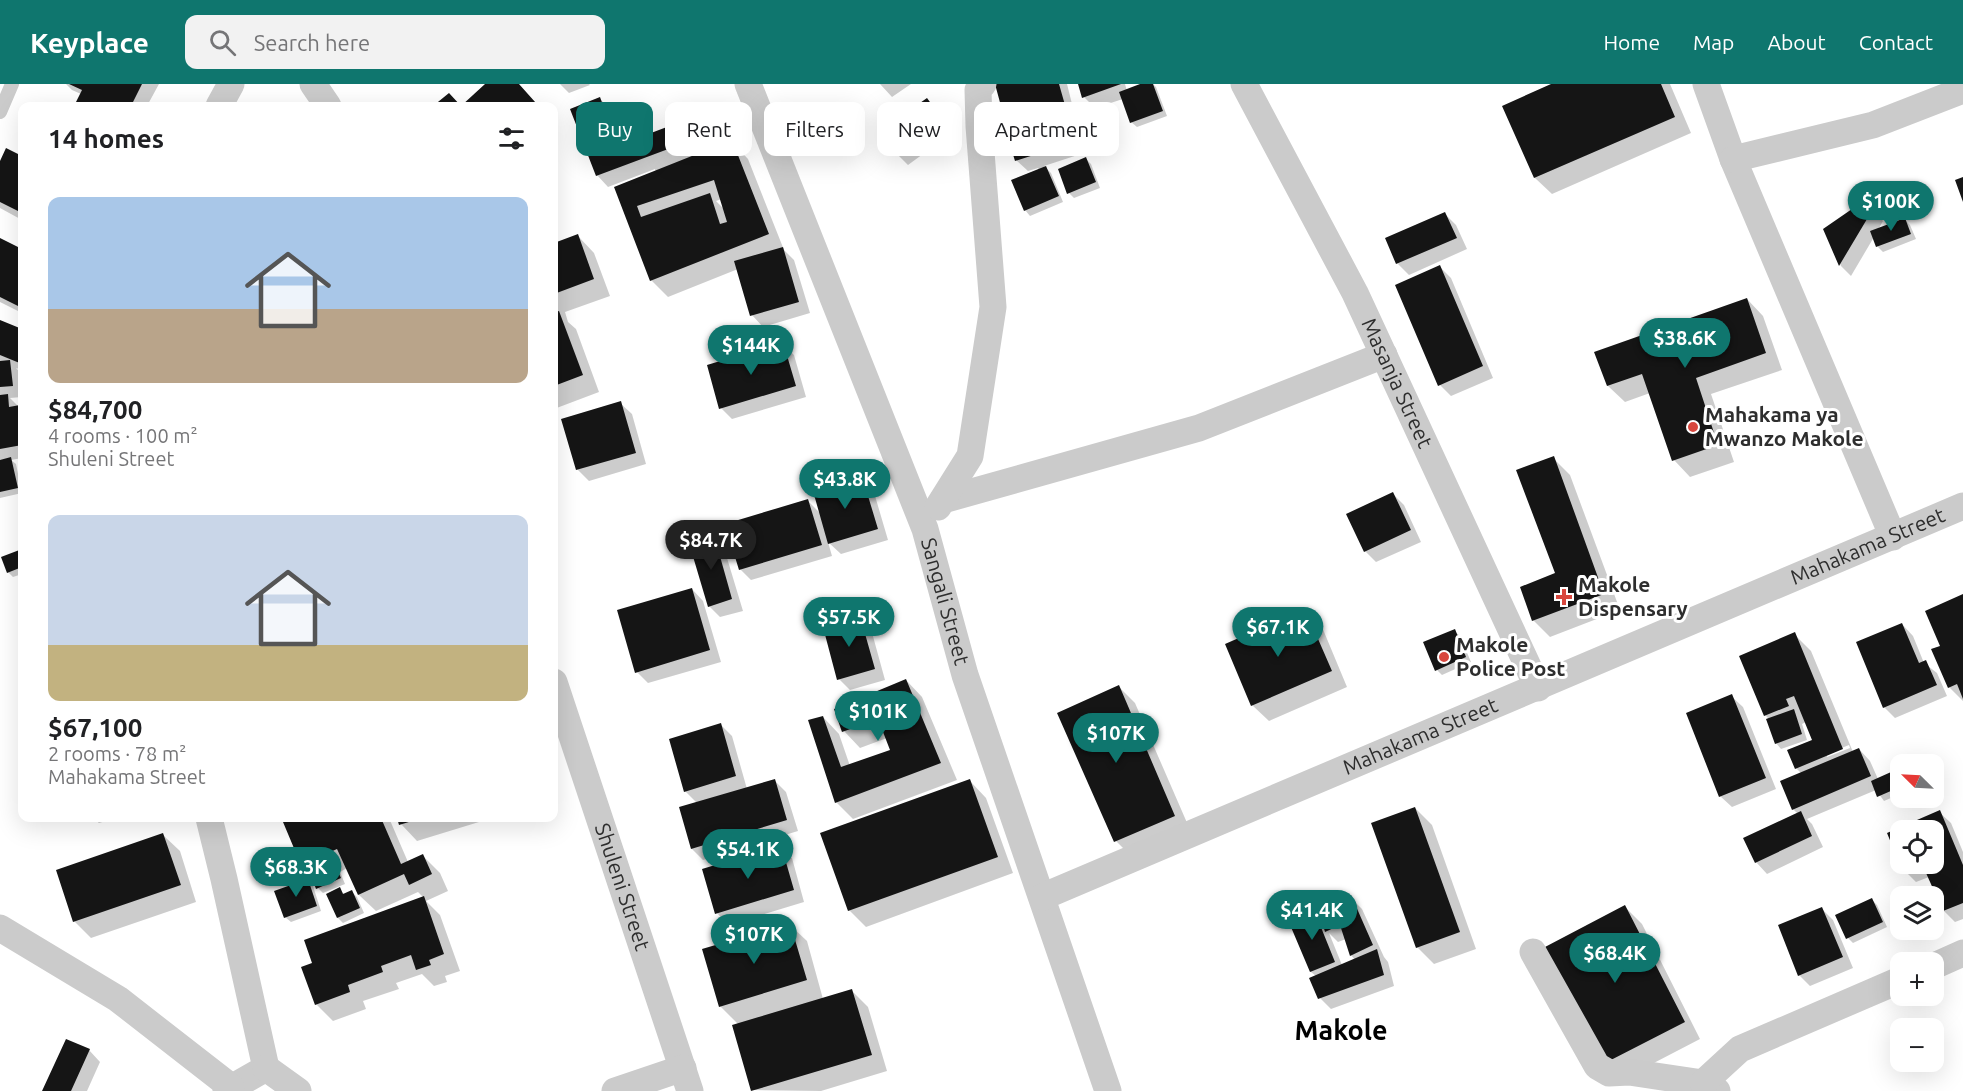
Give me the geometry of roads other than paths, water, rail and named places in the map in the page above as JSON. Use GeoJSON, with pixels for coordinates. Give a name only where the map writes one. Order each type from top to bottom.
{"type":"FeatureCollection","features":[{"type":"Feature","properties":{"kind":"street"},"geometry":{"type":"LineString","coordinates":[[221,102],[231,84]]}},
{"type":"Feature","properties":{"kind":"street"},"geometry":{"type":"LineString","coordinates":[[313,84],[325,102]]}},
{"type":"Feature","properties":{"kind":"street","name":"Sangali Street"},"geometry":{"type":"LineString","coordinates":[[747,84],[925,529],[965,675],[1108,1091]]}},
{"type":"Feature","properties":{"kind":"street"},"geometry":{"type":"LineString","coordinates":[[925,529],[970,456],[993,307],[979,126],[978,90],[983,84]]}},
{"type":"Feature","properties":{"kind":"street","name":"Masanja Street"},"geometry":{"type":"LineString","coordinates":[[1244,84],[1355,293],[1538,688]]}},
{"type":"Feature","properties":{"kind":"street"},"geometry":{"type":"LineString","coordinates":[[1706,84],[1733,159],[1893,537]]}},
{"type":"Feature","properties":{"kind":"street"},"geometry":{"type":"LineString","coordinates":[[1733,159],[1873,125],[1963,90]]}},
{"type":"Feature","properties":{"kind":"street"},"geometry":{"type":"LineString","coordinates":[[943,500],[1199,428],[1384,355]]}},
{"type":"Feature","properties":{"kind":"street","name":"Mahakama Street"},"geometry":{"type":"LineString","coordinates":[[1042,897],[1963,506]]}},
{"type":"Feature","properties":{"kind":"street","name":"Shuleni Street"},"geometry":{"type":"LineString","coordinates":[[558,694],[687,1079]]}},
{"type":"Feature","properties":{"kind":"street"},"geometry":{"type":"LineString","coordinates":[[210,822],[266,1068],[298,1091]]}},
{"type":"Feature","properties":{"kind":"street"},"geometry":{"type":"LineString","coordinates":[[0,928],[118,999],[228,1089],[266,1068]]}},
{"type":"Feature","properties":{"kind":"street"},"geometry":{"type":"LineString","coordinates":[[1533,952],[1598,1066],[1609,1073],[1629,1072],[1710,1087],[1740,1049],[1890,984]]}},
{"type":"Feature","properties":{"kind":"street"},"geometry":{"type":"LineString","coordinates":[[1944,962],[1963,953]]}},
{"type":"Feature","properties":{"kind":"street"},"geometry":{"type":"LineString","coordinates":[[615,1091],[687,1079]]}},
{"type":"Feature","properties":{"kind":"lane"},"geometry":{"type":"LineString","coordinates":[[0,112],[12,84]]}},
{"type":"Feature","properties":{"kind":"place","name":"Mahakama ya Mwanzo Makole"},"geometry":{"type":"Point","coordinates":[1693,427]}},
{"type":"Feature","properties":{"kind":"place","name":"Makole Dispensary"},"geometry":{"type":"Point","coordinates":[1564,597]}},
{"type":"Feature","properties":{"kind":"place","name":"Makole Police Post"},"geometry":{"type":"Point","coordinates":[1444,657]}},
{"type":"Feature","properties":{"kind":"district","name":"Makole"},"geometry":{"type":"Point","coordinates":[1341,1031]}}]}
